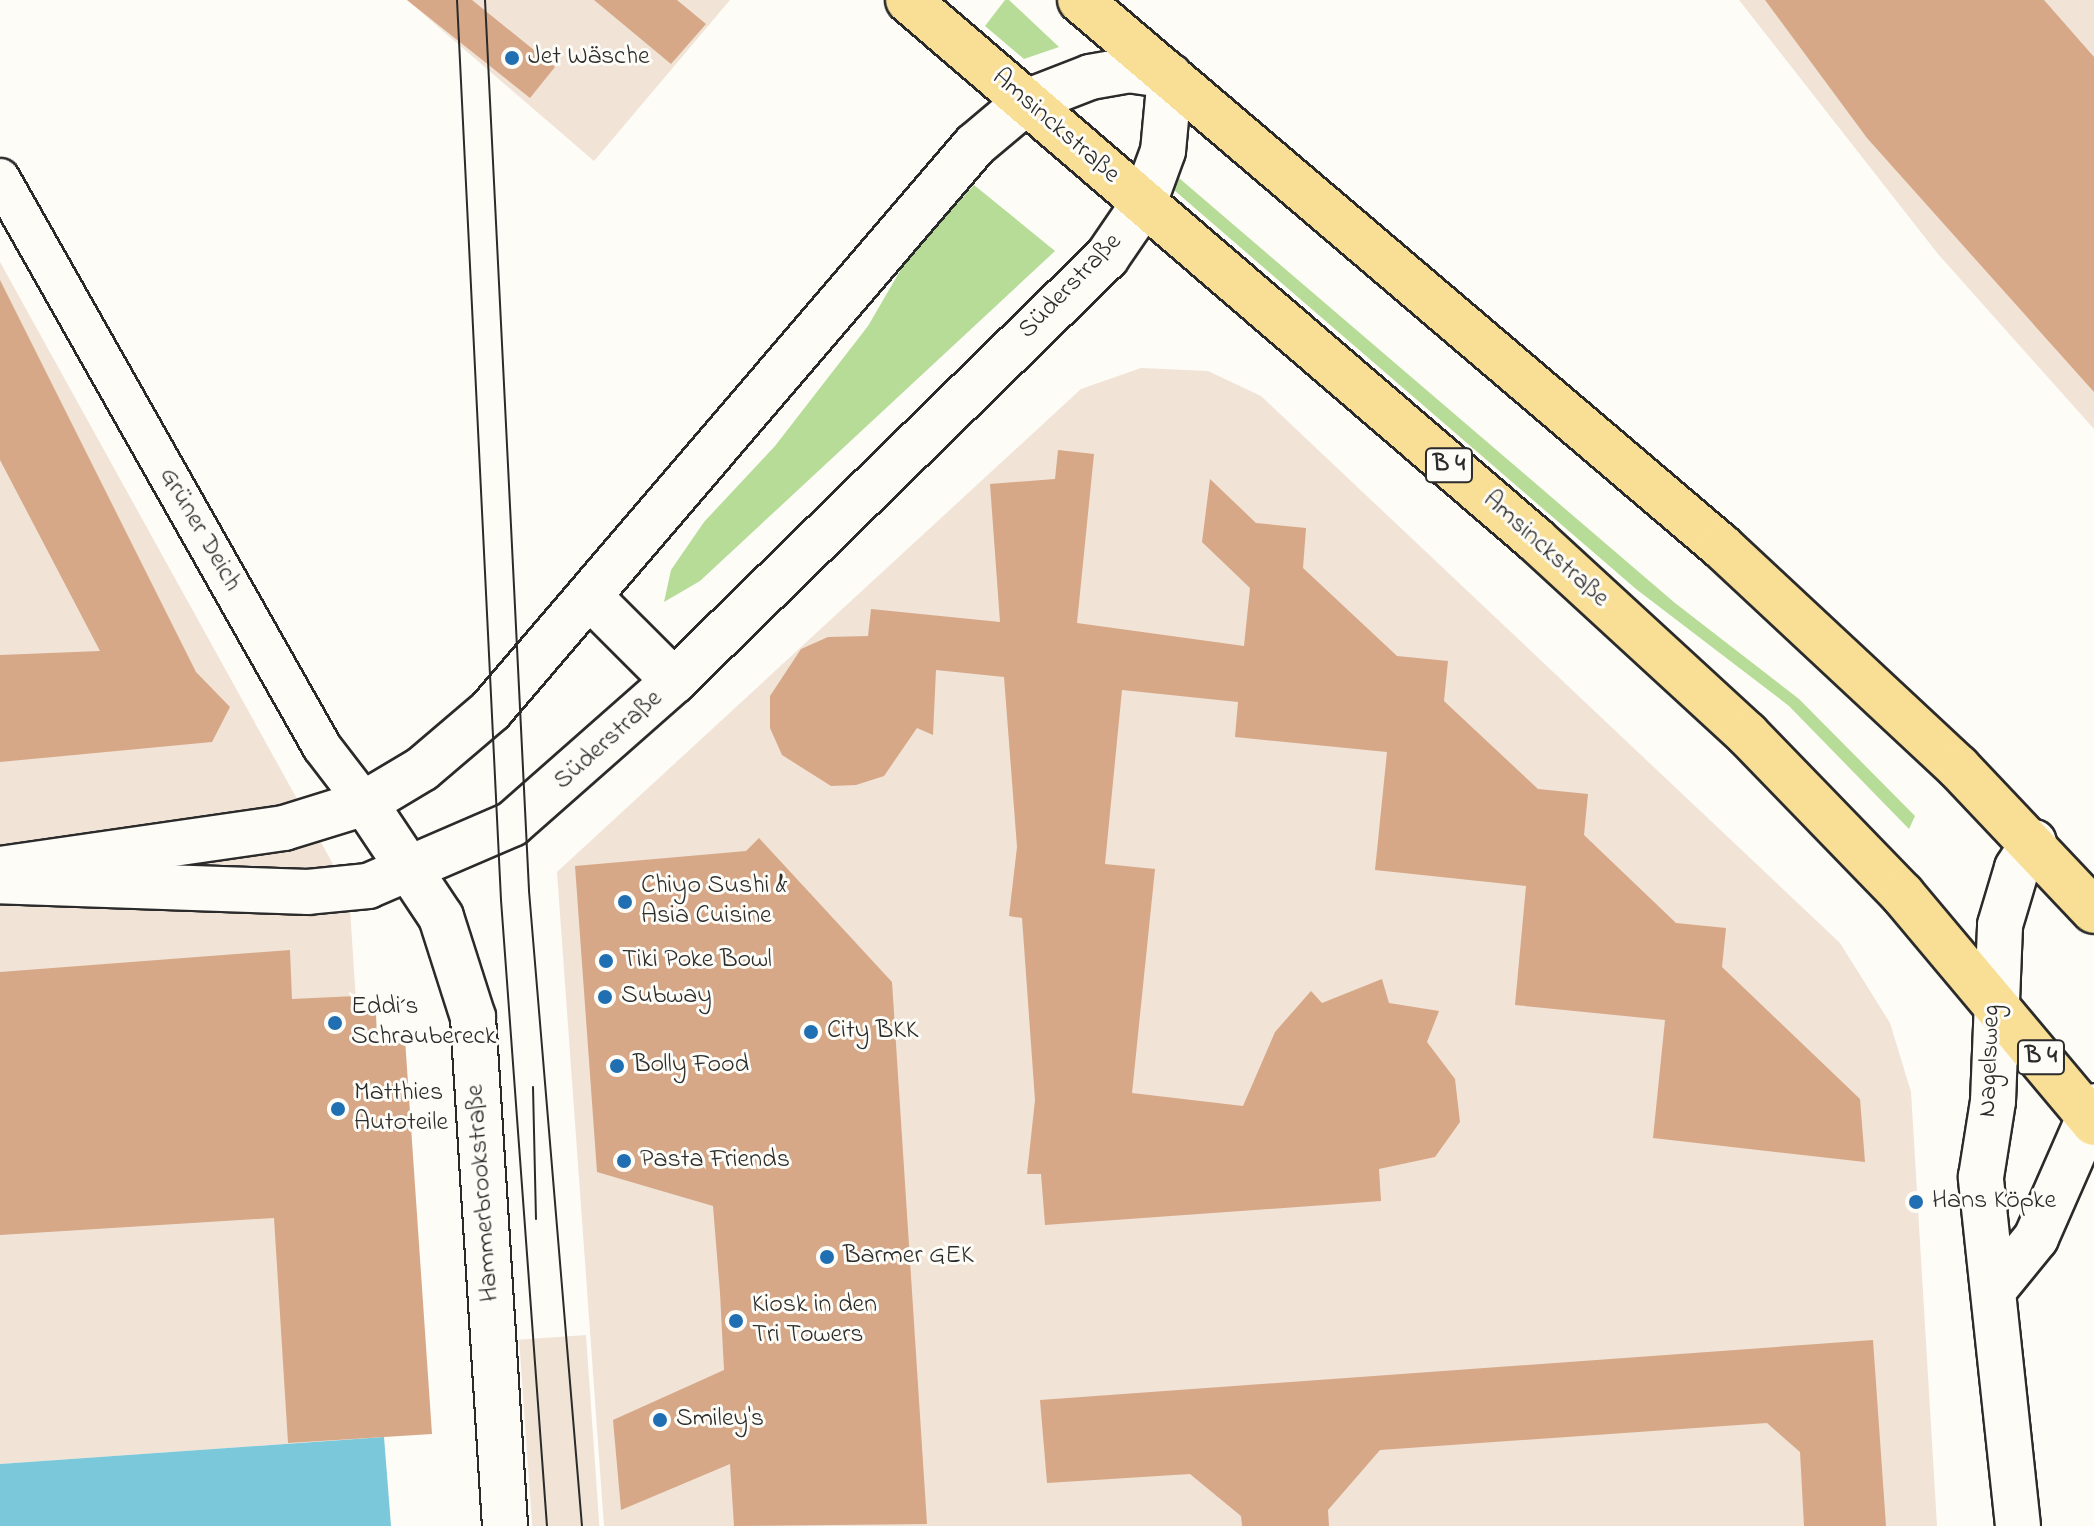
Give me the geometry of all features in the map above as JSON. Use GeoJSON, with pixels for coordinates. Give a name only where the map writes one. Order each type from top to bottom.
{"type":"FeatureCollection","features":[{"type":"Feature","properties":{"kind":"main road","name":"Amsinckstraße"},"geometry":{"type":"LineString","coordinates":[[908,0],[1536,540],[1747,734],[1993,997],[2092,1115]]}},
{"type":"Feature","properties":{"kind":"main road"},"geometry":{"type":"LineString","coordinates":[[1080,0],[1722,547],[2034,842],[2094,911]]}},
{"type":"Feature","properties":{"kind":"main road"},"geometry":{"type":"LineString","coordinates":[[0,869],[168,850],[284,828],[365,803],[422,769],[491,710],[975,145],[1026,102],[1128,70],[1170,76]]}},
{"type":"Feature","properties":{"kind":"main road","name":"Süderstraße"},"geometry":{"type":"LineString","coordinates":[[0,881],[308,892],[368,886],[415,871],[512,824],[674,681],[1107,257],[1144,203],[1171,112],[1170,76]]}},
{"type":"Feature","properties":{"kind":"main road"},"geometry":{"type":"LineString","coordinates":[[589,596],[674,681]]}},
{"type":"Feature","properties":{"kind":"main road","name":"Grüner Deich"},"geometry":{"type":"LineString","coordinates":[[365,803],[415,871]]}},
{"type":"Feature","properties":{"kind":"main road","name":"Nagelsweg"},"geometry":{"type":"LineString","coordinates":[[2018,1526],[1997,1286],[1981,1177],[1995,1065],[1993,997],[2006,896],[2034,842]]}},
{"type":"Feature","properties":{"kind":"main road","name":"Hammerbrookstraße"},"geometry":{"type":"LineString","coordinates":[[415,871],[459,959],[473,1017],[505,1526]]}},
{"type":"Feature","properties":{"kind":"main road"},"geometry":{"type":"LineString","coordinates":[[1997,1286],[2036,1238],[2092,1115]]}},
{"type":"Feature","properties":{"kind":"street","name":"Grüner Deich"},"geometry":{"type":"LineString","coordinates":[[0,178],[314,733],[365,803]]}},
{"type":"Feature","properties":{"kind":"shaded area"},"geometry":{"type":"Polygon","coordinates":[[[407,0],[730,0],[594,161],[407,0]]]}},
{"type":"Feature","properties":{"kind":"shaded area"},"geometry":{"type":"Polygon","coordinates":[[[1739,0],[2094,0],[2094,429],[1938,254],[1739,0]]]}},
{"type":"Feature","properties":{"kind":"shaded area"},"geometry":{"type":"Polygon","coordinates":[[[0,262],[349,893],[384,1437],[0,1464],[0,262]]]}},
{"type":"Feature","properties":{"kind":"shaded area"},"geometry":{"type":"Polygon","coordinates":[[[1141,368],[1208,371],[1261,396],[1840,943],[1890,1023],[1911,1092],[1937,1526],[604,1526],[557,872],[1081,389],[1141,368]]]}},
{"type":"Feature","properties":{"kind":"shaded area"},"geometry":{"type":"Polygon","coordinates":[[[586,1335],[599,1526],[532,1526],[519,1340],[586,1335]]]}},
{"type":"Feature","properties":{"kind":"green space"},"geometry":{"type":"Polygon","coordinates":[[[1005,0],[1009,0],[1059,47],[1024,59],[985,26],[1005,0]]]}},
{"type":"Feature","properties":{"kind":"green space"},"geometry":{"type":"Polygon","coordinates":[[[1179,178],[1675,603],[1799,699],[1915,816],[1909,829],[1789,706],[1636,589],[1174,190],[1179,178]]]}},
{"type":"Feature","properties":{"kind":"green space"},"geometry":{"type":"Polygon","coordinates":[[[974,185],[1055,251],[700,581],[664,602],[671,570],[704,522],[775,446],[868,326],[907,259],[974,185]]]}},
{"type":"Feature","properties":{"kind":"water"},"geometry":{"type":"Polygon","coordinates":[[[384,1437],[391,1526],[0,1526],[0,1464],[384,1437]]]}},
{"type":"Feature","properties":{"kind":"building"},"geometry":{"type":"Polygon","coordinates":[[[407,0],[472,0],[555,67],[530,98],[407,0]]]}},
{"type":"Feature","properties":{"kind":"building"},"geometry":{"type":"Polygon","coordinates":[[[594,0],[677,0],[706,24],[671,64],[594,0]]]}},
{"type":"Feature","properties":{"kind":"building"},"geometry":{"type":"Polygon","coordinates":[[[1765,0],[2044,0],[2094,57],[2094,392],[1867,138],[1765,0]]]}},
{"type":"Feature","properties":{"kind":"building"},"geometry":{"type":"Polygon","coordinates":[[[0,280],[196,672],[230,707],[212,742],[0,762],[0,655],[100,651],[0,460],[0,280]]]}},
{"type":"Feature","properties":{"kind":"building"},"geometry":{"type":"Polygon","coordinates":[[[1058,450],[1094,454],[1077,623],[1244,646],[1250,588],[1202,542],[1210,479],[1256,523],[1306,528],[1303,568],[1397,656],[1448,661],[1444,701],[1538,789],[1588,794],[1584,835],[1676,923],[1726,928],[1722,967],[1860,1099],[1865,1162],[1653,1138],[1665,1020],[1515,1005],[1526,886],[1375,870],[1387,752],[1235,737],[1238,702],[1122,690],[1105,864],[1155,869],[1132,1093],[1243,1106],[1275,1032],[1311,991],[1322,1003],[1382,979],[1389,1003],[1439,1011],[1427,1042],[1455,1079],[1460,1122],[1435,1157],[1379,1169],[1381,1201],[1045,1225],[1041,1174],[1027,1174],[1035,1100],[1022,918],[1009,916],[1017,847],[1004,677],[936,670],[933,735],[917,728],[884,776],[856,785],[831,786],[782,755],[770,728],[770,696],[801,649],[828,637],[868,636],[871,609],[1000,622],[990,484],[1055,479],[1058,450]]]}},
{"type":"Feature","properties":{"kind":"building"},"geometry":{"type":"Polygon","coordinates":[[[759,838],[892,982],[927,1524],[734,1526],[730,1464],[621,1510],[613,1420],[724,1370],[720,1293],[713,1206],[597,1172],[575,866],[746,851],[759,838]]]}},
{"type":"Feature","properties":{"kind":"building"},"geometry":{"type":"Polygon","coordinates":[[[290,950],[292,999],[356,996],[357,1013],[376,1013],[377,1040],[405,1039],[432,1434],[288,1443],[274,1218],[0,1235],[0,972],[290,950]]]}},
{"type":"Feature","properties":{"kind":"building"},"geometry":{"type":"Polygon","coordinates":[[[1873,1340],[1886,1526],[1804,1526],[1800,1452],[1767,1423],[1380,1450],[1328,1510],[1329,1526],[1242,1526],[1241,1516],[1190,1474],[1047,1483],[1040,1400],[1873,1340]]]}},
{"type":"Feature","properties":{"kind":"tram line"},"geometry":{"type":"LineString","coordinates":[[457,0],[501,900],[547,1526]]}},
{"type":"Feature","properties":{"kind":"tram line"},"geometry":{"type":"LineString","coordinates":[[485,0],[529,891],[582,1526]]}},
{"type":"Feature","properties":{"kind":"tram line"},"geometry":{"type":"LineString","coordinates":[[533,1087],[536,1219]]}},
{"type":"Feature","properties":{"kind":"place","name":"Jet Wäsche"},"geometry":{"type":"Point","coordinates":[512,58]}},
{"type":"Feature","properties":{"kind":"place","name":"Chiyo Sushi & Asia Cuisine"},"geometry":{"type":"Point","coordinates":[625,902]}},
{"type":"Feature","properties":{"kind":"place","name":"Tiki Poke Bowl"},"geometry":{"type":"Point","coordinates":[606,961]}},
{"type":"Feature","properties":{"kind":"place","name":"Subway"},"geometry":{"type":"Point","coordinates":[605,997]}},
{"type":"Feature","properties":{"kind":"place","name":"Eddi´s Schraubereck"},"geometry":{"type":"Point","coordinates":[335,1023]}},
{"type":"Feature","properties":{"kind":"place","name":"City BKK"},"geometry":{"type":"Point","coordinates":[811,1032]}},
{"type":"Feature","properties":{"kind":"place","name":"Bolly Food"},"geometry":{"type":"Point","coordinates":[617,1066]}},
{"type":"Feature","properties":{"kind":"place","name":"Matthies Autoteile"},"geometry":{"type":"Point","coordinates":[338,1109]}},
{"type":"Feature","properties":{"kind":"place","name":"Pasta Friends"},"geometry":{"type":"Point","coordinates":[624,1161]}},
{"type":"Feature","properties":{"kind":"place","name":"Hans Köpke"},"geometry":{"type":"Point","coordinates":[1916,1202]}},
{"type":"Feature","properties":{"kind":"place","name":"Barmer GEK"},"geometry":{"type":"Point","coordinates":[827,1257]}},
{"type":"Feature","properties":{"kind":"place","name":"Kiosk in den Tri Towers"},"geometry":{"type":"Point","coordinates":[736,1321]}},
{"type":"Feature","properties":{"kind":"place","name":"Smiley's"},"geometry":{"type":"Point","coordinates":[660,1420]}}]}
